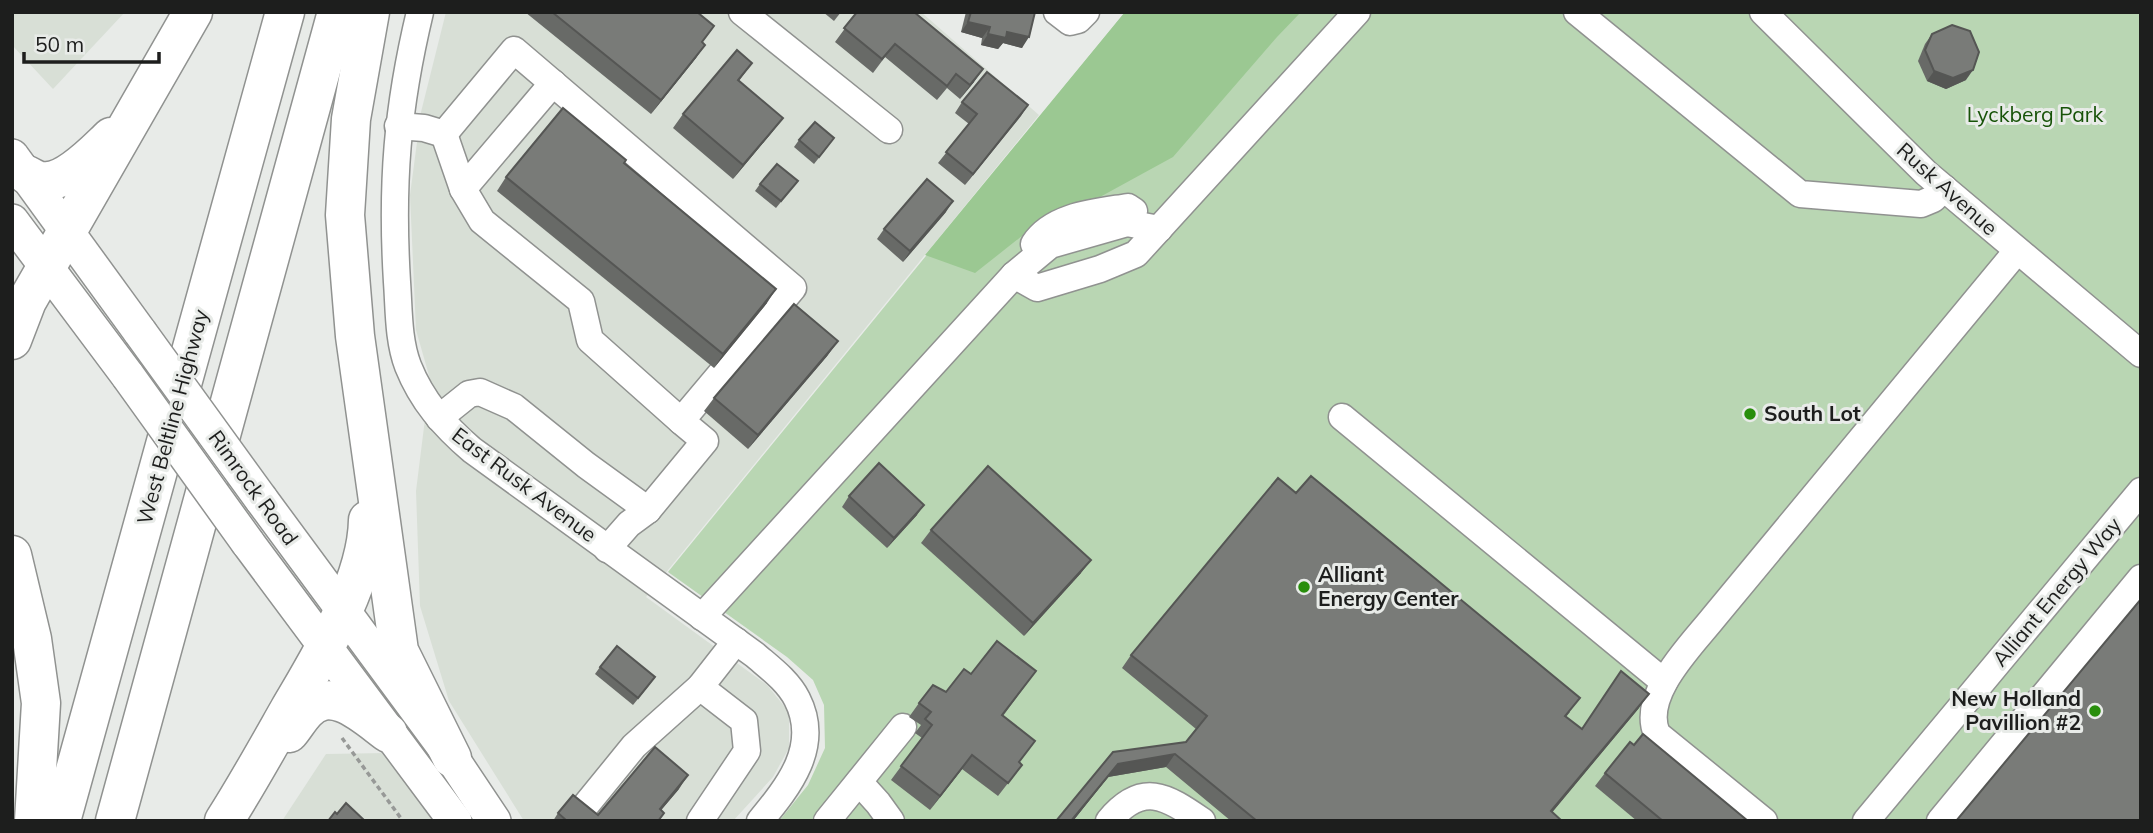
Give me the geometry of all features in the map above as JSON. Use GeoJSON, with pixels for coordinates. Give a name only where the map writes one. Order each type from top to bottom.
{"type":"FeatureCollection","features":[{"type":"Feature","properties":{"kind":"highway"},"geometry":{"type":"LineString","coordinates":[[12,340],[27,301],[193,12]]}},
{"type":"Feature","properties":{"kind":"highway","name":"West Beltline Highway"},"geometry":{"type":"LineString","coordinates":[[61,821],[285,12]]}},
{"type":"Feature","properties":{"kind":"highway"},"geometry":{"type":"LineString","coordinates":[[115,821],[337,12]]}},
{"type":"Feature","properties":{"kind":"highway"},"geometry":{"type":"LineString","coordinates":[[370,12],[351,120],[345,215],[355,336],[381,514],[391,611],[399,651],[452,758]]}},
{"type":"Feature","properties":{"kind":"highway"},"geometry":{"type":"LineString","coordinates":[[19,165],[40,181],[52,180],[77,168],[133,117]]}},
{"type":"Feature","properties":{"kind":"highway"},"geometry":{"type":"LineString","coordinates":[[229,812],[325,646],[360,571],[368,535],[370,444]]}},
{"type":"Feature","properties":{"kind":"highway"},"geometry":{"type":"LineString","coordinates":[[12,555],[32,639],[41,703],[34,821]]}},
{"type":"Feature","properties":{"kind":"highway"},"geometry":{"type":"LineString","coordinates":[[229,812],[262,772],[307,709],[321,701],[332,699],[347,703],[388,733]]}},
{"type":"Feature","properties":{"kind":"main road","name":"Rimrock Road"},"geometry":{"type":"LineString","coordinates":[[19,165],[452,758],[495,821]]}},
{"type":"Feature","properties":{"kind":"main road","name":"Rimrock Road"},"geometry":{"type":"LineString","coordinates":[[12,221],[455,821]]}},
{"type":"Feature","properties":{"kind":"street","name":"East Rusk Avenue"},"geometry":{"type":"LineString","coordinates":[[419,12],[406,68],[398,126],[394,188],[395,246],[403,346],[408,365],[419,389],[439,418],[472,450],[736,641],[789,687],[803,716],[802,757],[797,772],[760,821]]}},
{"type":"Feature","properties":{"kind":"street"},"geometry":{"type":"LineString","coordinates":[[742,12],[889,130]]}},
{"type":"Feature","properties":{"kind":"street"},"geometry":{"type":"LineString","coordinates":[[1057,12],[1070,22],[1078,20],[1086,12]]}},
{"type":"Feature","properties":{"kind":"street"},"geometry":{"type":"LineString","coordinates":[[1014,275],[1159,229],[1357,12]]}},
{"type":"Feature","properties":{"kind":"street"},"geometry":{"type":"LineString","coordinates":[[1577,12],[1800,194],[1921,204],[1933,199],[1944,188]]}},
{"type":"Feature","properties":{"kind":"street","name":"Rusk Avenue"},"geometry":{"type":"LineString","coordinates":[[1763,12],[1944,188],[2141,354]]}},
{"type":"Feature","properties":{"kind":"street"},"geometry":{"type":"LineString","coordinates":[[444,134],[514,50],[793,288],[681,421]]}},
{"type":"Feature","properties":{"kind":"street"},"geometry":{"type":"LineString","coordinates":[[463,189],[554,83]]}},
{"type":"Feature","properties":{"kind":"street"},"geometry":{"type":"LineString","coordinates":[[398,126],[424,128],[444,134]]}},
{"type":"Feature","properties":{"kind":"street"},"geometry":{"type":"LineString","coordinates":[[444,134],[463,189],[482,220],[581,301],[590,340],[705,441],[648,510],[629,524],[607,548]]}},
{"type":"Feature","properties":{"kind":"street"},"geometry":{"type":"LineString","coordinates":[[702,617],[1014,275],[1039,236],[1073,216],[1128,207],[1159,229]]}},
{"type":"Feature","properties":{"kind":"street"},"geometry":{"type":"LineString","coordinates":[[1763,821],[1657,734],[1652,722],[1653,708],[1664,682],[1714,617],[2017,251]]}},
{"type":"Feature","properties":{"kind":"street"},"geometry":{"type":"LineString","coordinates":[[439,418],[469,394],[480,392],[514,407],[648,510]]}},
{"type":"Feature","properties":{"kind":"street"},"geometry":{"type":"LineString","coordinates":[[1342,417],[1664,682]]}},
{"type":"Feature","properties":{"kind":"street","name":"Alliant Energy Way"},"geometry":{"type":"LineString","coordinates":[[1866,821],[2141,491]]}},
{"type":"Feature","properties":{"kind":"street"},"geometry":{"type":"LineString","coordinates":[[1940,821],[2141,578]]}},
{"type":"Feature","properties":{"kind":"street"},"geometry":{"type":"LineString","coordinates":[[577,816],[634,746],[699,687],[736,641]]}},
{"type":"Feature","properties":{"kind":"street"},"geometry":{"type":"LineString","coordinates":[[699,687],[744,720],[747,751],[700,821]]}},
{"type":"Feature","properties":{"kind":"street"},"geometry":{"type":"LineString","coordinates":[[827,821],[903,727]]}},
{"type":"Feature","properties":{"kind":"street"},"geometry":{"type":"LineString","coordinates":[[859,782],[891,821]]}},
{"type":"Feature","properties":{"kind":"street"},"geometry":{"type":"LineString","coordinates":[[1109,821],[1121,806],[1133,798],[1154,796],[1174,802],[1202,821]]}},
{"type":"Feature","properties":{"kind":"path"},"geometry":{"type":"LineString","coordinates":[[342,738],[403,821]]}},
{"type":"Feature","properties":{"kind":"shaded area"},"geometry":{"type":"Polygon","coordinates":[[[12,12],[125,12],[53,89],[12,45],[12,12]]]}},
{"type":"Feature","properties":{"kind":"shaded area"},"geometry":{"type":"Polygon","coordinates":[[[446,12],[921,12],[1039,115],[646,597],[767,685],[789,712],[789,748],[773,777],[733,821],[524,821],[449,701],[420,606],[416,491],[430,379],[416,330],[410,195],[421,112],[446,12]]]}},
{"type":"Feature","properties":{"kind":"shaded area"},"geometry":{"type":"Polygon","coordinates":[[[386,753],[434,821],[282,821],[326,754],[386,753]]]}},
{"type":"Feature","properties":{"kind":"green space","name":"Alliant Energy Center"},"geometry":{"type":"Polygon","coordinates":[[[1125,12],[2141,12],[2141,821],[779,821],[808,785],[825,748],[824,705],[813,680],[787,657],[668,572],[1125,12]]]}},
{"type":"Feature","properties":{"kind":"green space"},"geometry":{"type":"Polygon","coordinates":[[[1125,12],[1301,12],[1173,157],[1078,209],[1027,232],[975,273],[925,255],[1125,12]]]}},
{"type":"Feature","properties":{"kind":"building"},"geometry":{"type":"Polygon","coordinates":[[[552,12],[697,12],[714,26],[702,42],[705,45],[661,100],[552,12]]]}},
{"type":"Feature","properties":{"kind":"building"},"geometry":{"type":"Polygon","coordinates":[[[857,12],[914,12],[983,69],[970,85],[956,74],[947,86],[895,44],[882,59],[844,28],[857,12]]]}},
{"type":"Feature","properties":{"kind":"building"},"geometry":{"type":"Polygon","coordinates":[[[971,12],[1035,12],[1029,37],[1007,32],[1006,38],[988,34],[990,27],[968,22],[971,12]]]}},
{"type":"Feature","properties":{"kind":"building"},"geometry":{"type":"Polygon","coordinates":[[[1952,25],[1970,31],[1979,52],[1973,70],[1953,78],[1934,71],[1925,50],[1932,34],[1952,25]]]}},
{"type":"Feature","properties":{"kind":"building"},"geometry":{"type":"Polygon","coordinates":[[[737,50],[752,63],[738,80],[783,118],[743,165],[683,114],[737,50]]]}},
{"type":"Feature","properties":{"kind":"building"},"geometry":{"type":"Polygon","coordinates":[[[987,72],[1028,105],[973,174],[946,152],[977,114],[962,102],[987,72]]]}},
{"type":"Feature","properties":{"kind":"building"},"geometry":{"type":"Polygon","coordinates":[[[563,108],[626,160],[624,163],[776,289],[723,354],[506,177],[563,108]]]}},
{"type":"Feature","properties":{"kind":"building"},"geometry":{"type":"Polygon","coordinates":[[[815,122],[834,138],[819,157],[799,140],[815,122]]]}},
{"type":"Feature","properties":{"kind":"building"},"geometry":{"type":"Polygon","coordinates":[[[777,164],[798,181],[781,201],[760,184],[777,164]]]}},
{"type":"Feature","properties":{"kind":"building"},"geometry":{"type":"Polygon","coordinates":[[[927,179],[953,201],[910,251],[884,229],[927,179]]]}},
{"type":"Feature","properties":{"kind":"building"},"geometry":{"type":"Polygon","coordinates":[[[794,304],[838,341],[758,435],[714,398],[794,304]]]}},
{"type":"Feature","properties":{"kind":"building"},"geometry":{"type":"Polygon","coordinates":[[[879,463],[924,505],[894,538],[849,496],[879,463]]]}},
{"type":"Feature","properties":{"kind":"building"},"geometry":{"type":"Polygon","coordinates":[[[988,466],[1091,560],[1033,623],[931,530],[988,466]]]}},
{"type":"Feature","properties":{"kind":"building","name":"Alliant Energy Center"},"geometry":{"type":"Polygon","coordinates":[[[1311,476],[1580,698],[1565,716],[1582,729],[1621,671],[1649,694],[1551,811],[1562,821],[1257,821],[1175,754],[1118,764],[1071,821],[1056,821],[1113,752],[1186,742],[1207,716],[1131,655],[1278,478],[1296,493],[1311,476]]]}},
{"type":"Feature","properties":{"kind":"building","name":"New Holland Pavillion #2"},"geometry":{"type":"Polygon","coordinates":[[[2141,599],[2141,821],[1956,821],[2141,599]]]}},
{"type":"Feature","properties":{"kind":"building"},"geometry":{"type":"Polygon","coordinates":[[[997,641],[1036,671],[1002,715],[1035,741],[1019,762],[1022,765],[1008,783],[972,755],[940,796],[901,766],[932,725],[925,719],[931,712],[919,703],[933,685],[946,692],[964,669],[971,674],[997,641]]]}},
{"type":"Feature","properties":{"kind":"building"},"geometry":{"type":"Polygon","coordinates":[[[617,646],[655,677],[638,698],[600,667],[617,646]]]}},
{"type":"Feature","properties":{"kind":"building"},"geometry":{"type":"Polygon","coordinates":[[[1643,734],[1748,821],[1663,821],[1605,773],[1630,742],[1634,745],[1643,734]]]}},
{"type":"Feature","properties":{"kind":"building"},"geometry":{"type":"Polygon","coordinates":[[[655,747],[688,775],[660,809],[664,813],[658,821],[567,821],[558,813],[573,795],[598,815],[655,747]]]}},
{"type":"Feature","properties":{"kind":"building"},"geometry":{"type":"Polygon","coordinates":[[[346,803],[365,821],[328,821],[346,803]]]}},
{"type":"Feature","properties":{"kind":"place","name":"South Lot"},"geometry":{"type":"Point","coordinates":[1750,414]}},
{"type":"Feature","properties":{"kind":"place","name":"Alliant Energy Center"},"geometry":{"type":"Point","coordinates":[1304,587]}},
{"type":"Feature","properties":{"kind":"place","name":"New Holland Pavillion #2"},"geometry":{"type":"Point","coordinates":[2095,711]}},
{"type":"Feature","properties":{"kind":"park label","name":"Lyckberg Park"},"geometry":{"type":"Point","coordinates":[2035,115]}}]}
